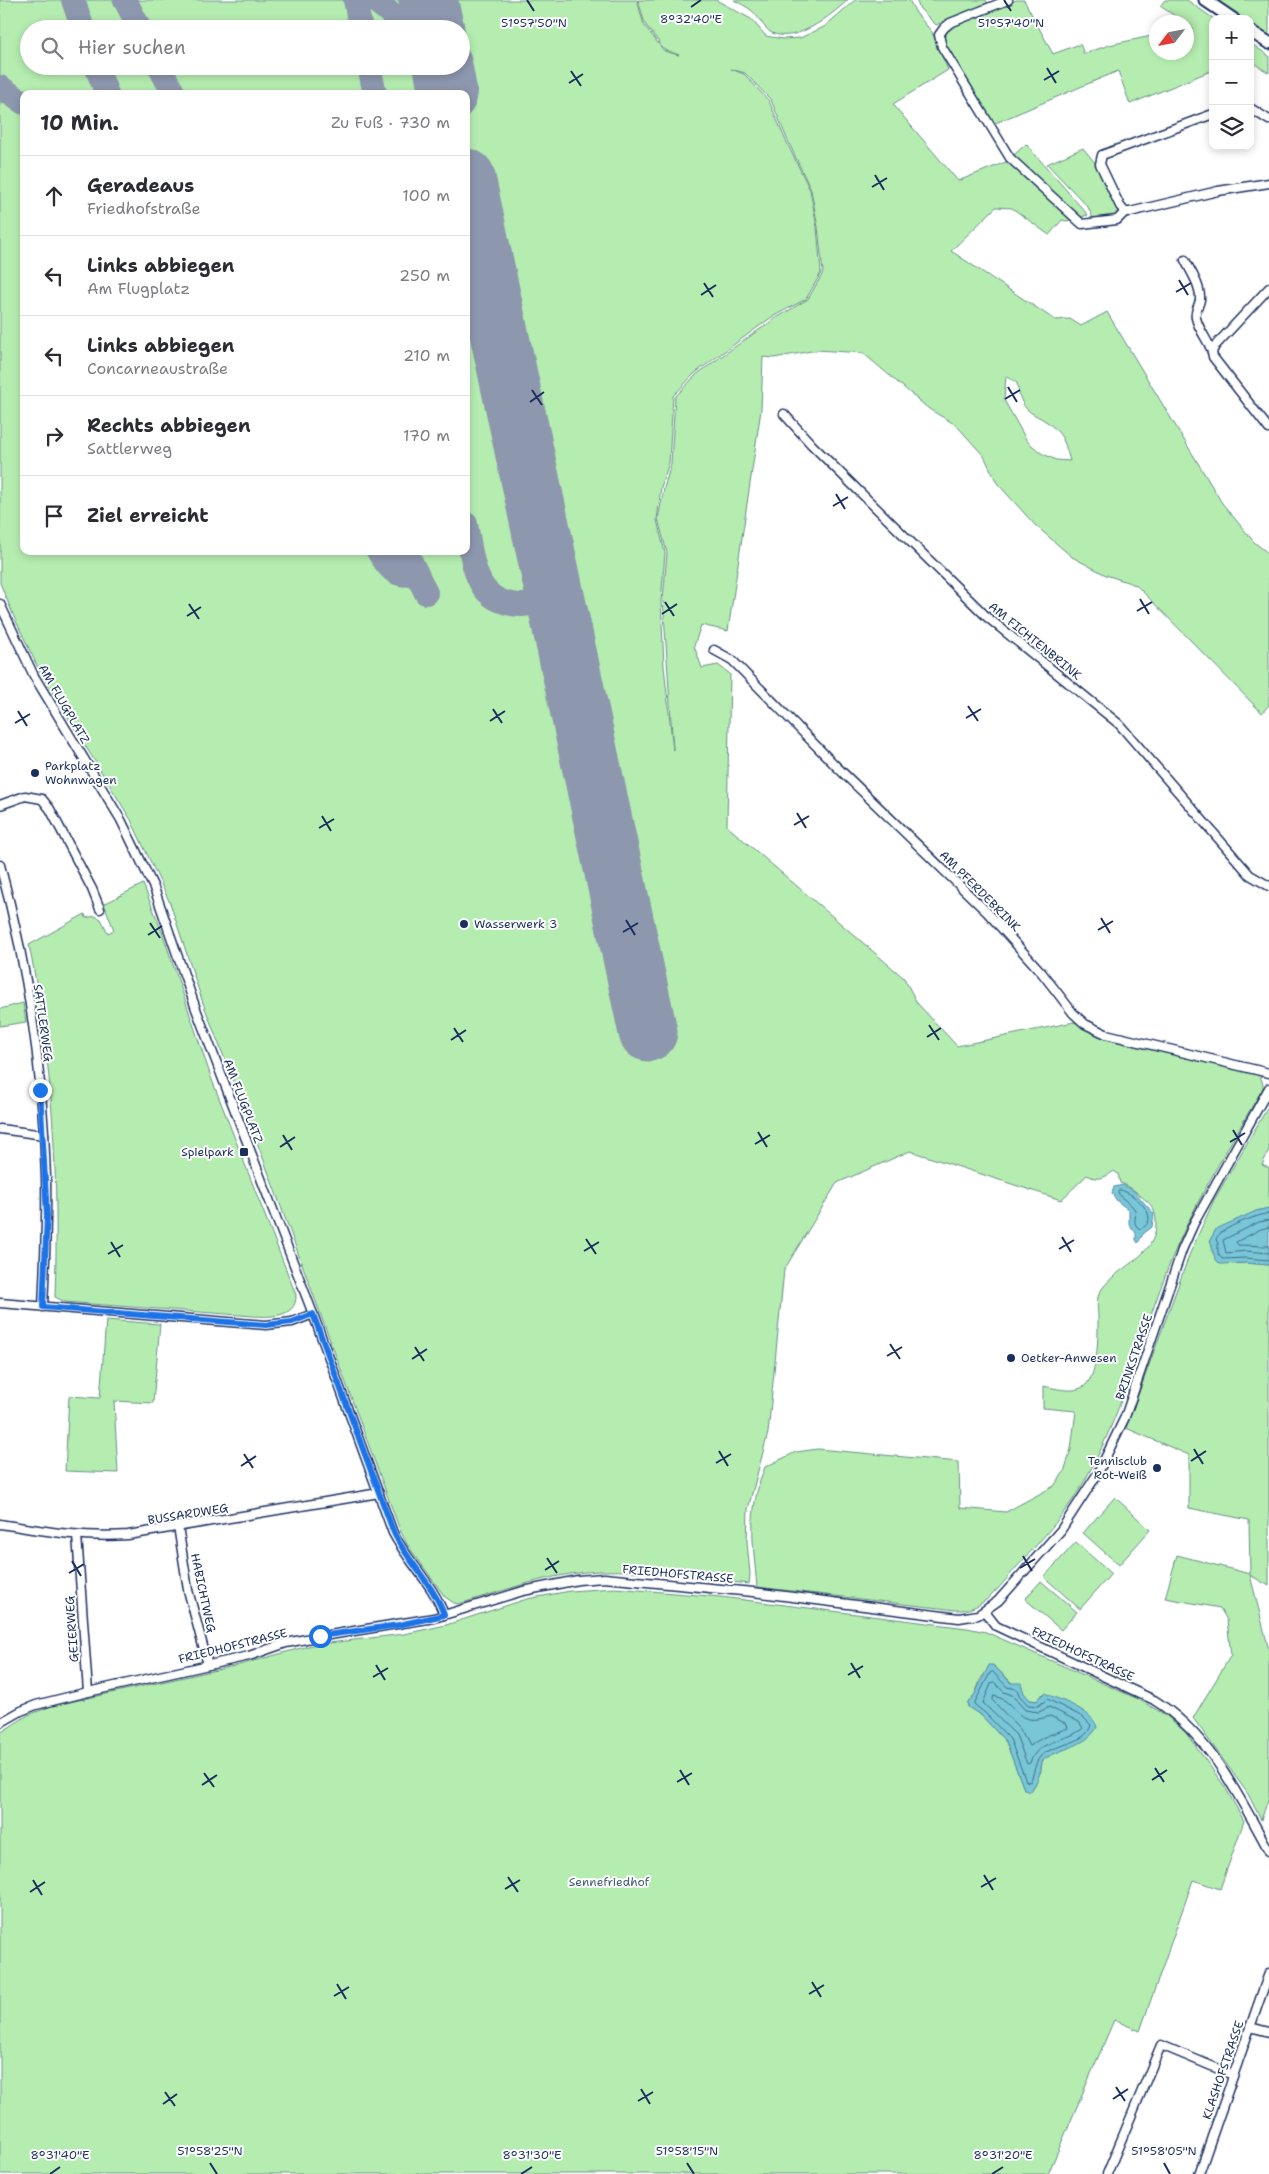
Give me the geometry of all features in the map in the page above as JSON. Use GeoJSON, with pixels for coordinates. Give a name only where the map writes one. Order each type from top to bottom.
{"type":"FeatureCollection","features":[{"type":"Feature","properties":{"kind":"main road"},"geometry":{"type":"LineString","coordinates":[[1205,0],[1227,15]]}},
{"type":"Feature","properties":{"kind":"main road"},"geometry":{"type":"LineString","coordinates":[[1254,34],[1269,43]]}},
{"type":"Feature","properties":{"kind":"street"},"geometry":{"type":"LineString","coordinates":[[1008,0],[946,25],[939,35],[942,47],[1010,158],[1082,224],[1117,220],[1125,212],[1218,191],[1269,183]]}},
{"type":"Feature","properties":{"kind":"street"},"geometry":{"type":"LineString","coordinates":[[1254,111],[1269,120]]}},
{"type":"Feature","properties":{"kind":"street"},"geometry":{"type":"LineString","coordinates":[[1125,212],[1120,206],[1100,164],[1102,155],[1209,115]]}},
{"type":"Feature","properties":{"kind":"street"},"geometry":{"type":"LineString","coordinates":[[1185,260],[1199,286],[1200,300],[1195,316],[1216,364],[1269,429]]}},
{"type":"Feature","properties":{"kind":"street"},"geometry":{"type":"LineString","coordinates":[[1212,352],[1215,346],[1269,288]]}},
{"type":"Feature","properties":{"kind":"street","name":"AM FICHTENBRINK"},"geometry":{"type":"LineString","coordinates":[[784,414],[812,445],[987,617],[1119,724],[1250,875],[1269,886]]}},
{"type":"Feature","properties":{"kind":"street","name":"AM FLUGPLATZ"},"geometry":{"type":"LineString","coordinates":[[0,604],[38,684],[121,820],[154,888],[205,1035],[313,1314],[399,1545],[438,1601],[444,1615]]}},
{"type":"Feature","properties":{"kind":"street","name":"AM PFERDEBRINK"},"geometry":{"type":"LineString","coordinates":[[714,650],[732,660],[834,764],[987,912],[1042,973],[1073,1013],[1085,1024],[1106,1034],[1269,1073]]}},
{"type":"Feature","properties":{"kind":"street"},"geometry":{"type":"LineString","coordinates":[[0,805],[25,796],[42,799],[54,817],[92,889],[100,909]]}},
{"type":"Feature","properties":{"kind":"street","name":"SATTLERWEG"},"geometry":{"type":"LineString","coordinates":[[0,865],[3,889],[32,1018],[44,1135],[47,1216],[43,1307]]}},
{"type":"Feature","properties":{"kind":"street","name":"BRINKSTRASSE"},"geometry":{"type":"LineString","coordinates":[[986,1612],[1061,1530],[1098,1473],[1125,1416],[1182,1250],[1194,1223],[1269,1088]]}},
{"type":"Feature","properties":{"kind":"street"},"geometry":{"type":"LineString","coordinates":[[0,1129],[44,1135]]}},
{"type":"Feature","properties":{"kind":"street"},"geometry":{"type":"LineString","coordinates":[[0,1303],[266,1325],[292,1322],[313,1314]]}},
{"type":"Feature","properties":{"kind":"street","name":"BUSSARDWEG"},"geometry":{"type":"LineString","coordinates":[[0,1524],[77,1536],[128,1535],[379,1493]]}},
{"type":"Feature","properties":{"kind":"street","name":"HABICHTWEG"},"geometry":{"type":"LineString","coordinates":[[178,1526],[188,1590],[208,1665]]}},
{"type":"Feature","properties":{"kind":"street","name":"GEIERWEG"},"geometry":{"type":"LineString","coordinates":[[77,1536],[88,1692]]}},
{"type":"Feature","properties":{"kind":"street","name":"FRIEDHOFSTRASSE"},"geometry":{"type":"LineString","coordinates":[[0,1723],[36,1705],[249,1656],[286,1643],[320,1636],[399,1625],[444,1615],[523,1591],[558,1583],[604,1578],[753,1592],[959,1618],[973,1617],[986,1612],[996,1626],[1154,1700],[1169,1709],[1191,1728],[1219,1765],[1269,1851]]}},
{"type":"Feature","properties":{"kind":"street","name":"KLASHOFSTRASSE"},"geometry":{"type":"LineString","coordinates":[[1199,2174],[1269,1973]]}},
{"type":"Feature","properties":{"kind":"street"},"geometry":{"type":"LineString","coordinates":[[1250,2027],[1269,2032]]}},
{"type":"Feature","properties":{"kind":"street"},"geometry":{"type":"LineString","coordinates":[[1107,2174],[1161,2045],[1233,2075]]}},
{"type":"Feature","properties":{"kind":"green space"},"geometry":{"type":"Polygon","coordinates":[[[0,0],[637,0],[644,25],[664,51],[679,55],[665,50],[645,24],[638,0],[716,0],[751,19],[766,36],[783,39],[800,38],[824,27],[855,0],[909,0],[916,13],[932,32],[948,70],[893,104],[901,114],[958,181],[1006,162],[1026,144],[1088,215],[1067,221],[1062,220],[1049,235],[1012,208],[996,207],[951,251],[1055,320],[1070,319],[1081,326],[1107,312],[1222,503],[1254,542],[1269,554],[1269,705],[1262,713],[1136,585],[1106,575],[1072,557],[1035,525],[997,483],[984,456],[956,425],[929,409],[863,353],[817,350],[774,358],[763,357],[761,410],[728,631],[701,625],[694,646],[702,668],[718,665],[730,674],[727,826],[904,978],[917,1003],[957,1046],[1074,1022],[1108,1040],[1254,1073],[1260,1077],[1263,1083],[1263,1088],[1208,1184],[1178,1244],[1155,1303],[1124,1393],[1100,1452],[1078,1492],[1062,1515],[990,1597],[974,1607],[966,1610],[956,1610],[757,1587],[753,1527],[759,1483],[765,1467],[796,1452],[818,1449],[959,1462],[960,1508],[1006,1512],[1054,1486],[1064,1472],[1071,1449],[1076,1411],[1043,1408],[1043,1386],[1072,1390],[1087,1384],[1096,1356],[1098,1296],[1114,1276],[1133,1262],[1149,1245],[1154,1235],[1156,1220],[1154,1211],[1148,1202],[1128,1186],[1120,1183],[1118,1174],[1114,1171],[1101,1178],[1087,1175],[1061,1200],[910,1151],[837,1183],[784,1270],[768,1433],[748,1509],[749,1584],[656,1573],[582,1572],[511,1588],[459,1604],[454,1603],[445,1597],[407,1544],[400,1530],[263,1158],[203,1003],[170,903],[131,820],[41,674],[0,583],[0,0]],[[731,69],[744,74],[769,101],[810,190],[817,227],[821,273],[806,299],[772,317],[718,356],[694,374],[673,396],[669,463],[661,487],[657,520],[665,553],[661,601],[664,666],[673,750],[663,599],[667,553],[658,519],[671,464],[675,397],[696,375],[719,358],[773,320],[808,299],[823,273],[818,227],[811,190],[771,100],[745,73],[731,69]],[[1006,376],[1004,400],[1027,441],[1041,453],[1056,460],[1070,461],[1066,446],[1058,432],[1027,409],[1019,395],[1017,383],[1006,376]]]}},
{"type":"Feature","properties":{"kind":"green space"},"geometry":{"type":"Polygon","coordinates":[[[734,0],[848,0],[813,26],[792,35],[782,35],[769,31],[751,10],[734,0]]]}},
{"type":"Feature","properties":{"kind":"green space"},"geometry":{"type":"Polygon","coordinates":[[[916,0],[986,0],[988,4],[936,25],[920,9],[916,0]]]}},
{"type":"Feature","properties":{"kind":"green space"},"geometry":{"type":"Polygon","coordinates":[[[1016,0],[1024,0],[1053,54],[1080,44],[1084,54],[1109,45],[1149,36],[1149,60],[1194,60],[1194,15],[1174,15],[1160,6],[1165,0],[1187,0],[1209,15],[1209,72],[1130,104],[1118,71],[993,124],[943,43],[944,35],[949,27],[989,13],[1016,0]]]}},
{"type":"Feature","properties":{"kind":"green space"},"geometry":{"type":"Polygon","coordinates":[[[1214,0],[1269,0],[1269,37],[1254,27],[1254,15],[1236,15],[1214,0]]]}},
{"type":"Feature","properties":{"kind":"green space"},"geometry":{"type":"Polygon","coordinates":[[[1254,46],[1269,56],[1269,73],[1254,64],[1254,46]]]}},
{"type":"Feature","properties":{"kind":"green space"},"geometry":{"type":"Polygon","coordinates":[[[1083,148],[1096,164],[1118,209],[1117,217],[1098,221],[1093,218],[1088,207],[1047,164],[1083,148]]]}},
{"type":"Feature","properties":{"kind":"green space"},"geometry":{"type":"Polygon","coordinates":[[[143,884],[161,929],[212,1080],[296,1295],[292,1308],[281,1314],[253,1316],[65,1302],[55,1297],[55,1164],[49,1076],[44,1032],[29,945],[85,914],[86,918],[95,916],[101,919],[108,933],[114,930],[104,904],[143,884]]]}},
{"type":"Feature","properties":{"kind":"green space"},"geometry":{"type":"Polygon","coordinates":[[[23,1003],[26,1022],[0,1026],[0,1009],[23,1003]]]}},
{"type":"Feature","properties":{"kind":"green space"},"geometry":{"type":"Polygon","coordinates":[[[1269,1105],[1269,1150],[1262,1165],[1269,1168],[1269,1208],[1256,1211],[1213,1244],[1212,1252],[1232,1264],[1269,1265],[1269,1586],[1250,1575],[1269,1650],[1269,1797],[1261,1820],[1248,1794],[1193,1718],[1231,1655],[1227,1620],[1220,1608],[1165,1598],[1177,1555],[1250,1574],[1249,1520],[1189,1508],[1189,1455],[1126,1428],[1190,1253],[1214,1200],[1269,1105]]]}},
{"type":"Feature","properties":{"kind":"green space"},"geometry":{"type":"Polygon","coordinates":[[[106,1320],[160,1324],[153,1403],[114,1401],[118,1473],[65,1471],[69,1396],[100,1398],[106,1320]]]}},
{"type":"Feature","properties":{"kind":"green space"},"geometry":{"type":"Polygon","coordinates":[[[1115,1497],[1150,1530],[1119,1565],[1083,1533],[1115,1497]]]}},
{"type":"Feature","properties":{"kind":"green space"},"geometry":{"type":"Polygon","coordinates":[[[1076,1542],[1111,1574],[1080,1609],[1044,1577],[1076,1542]]]}},
{"type":"Feature","properties":{"kind":"green space"},"geometry":{"type":"Polygon","coordinates":[[[1041,1581],[1077,1612],[1061,1630],[1025,1599],[1041,1581]]]}},
{"type":"Feature","properties":{"kind":"green space","name":"Sennefriedhof"},"geometry":{"type":"Polygon","coordinates":[[[615,1588],[721,1597],[986,1632],[1138,1699],[1167,1716],[1186,1733],[1225,1787],[1244,1821],[1220,1889],[1193,1880],[1140,2031],[1114,2020],[1048,2174],[0,2174],[0,1733],[28,1715],[52,1706],[239,1665],[312,1645],[404,1634],[446,1625],[527,1599],[570,1591],[615,1588]],[[993,1665],[981,1678],[975,1694],[968,1703],[968,1707],[982,1716],[1006,1742],[1024,1789],[1032,1790],[1041,1771],[1042,1761],[1051,1754],[1063,1750],[1038,1701],[1030,1700],[993,1665]]]}},
{"type":"Feature","properties":{"kind":"water"},"geometry":{"type":"Polygon","coordinates":[[[1123,1185],[1133,1190],[1154,1214],[1152,1227],[1143,1234],[1138,1243],[1136,1233],[1129,1224],[1129,1210],[1117,1201],[1112,1193],[1114,1187],[1123,1185]]]}},
{"type":"Feature","properties":{"kind":"water"},"geometry":{"type":"Polygon","coordinates":[[[1269,1208],[1269,1265],[1246,1263],[1220,1264],[1214,1255],[1210,1240],[1216,1229],[1256,1211],[1269,1208]]]}},
{"type":"Feature","properties":{"kind":"water"},"geometry":{"type":"Polygon","coordinates":[[[989,1665],[993,1665],[1011,1683],[1021,1683],[1024,1693],[1030,1700],[1037,1701],[1045,1693],[1082,1710],[1089,1715],[1097,1727],[1092,1734],[1080,1743],[1049,1756],[1042,1761],[1038,1778],[1029,1792],[1024,1789],[1006,1742],[982,1716],[968,1707],[968,1703],[975,1694],[989,1665]]]}},
{"type":"Feature","properties":{"kind":"taxiway"},"geometry":{"type":"LineString","coordinates":[[73,0],[80,20]]}},
{"type":"Feature","properties":{"kind":"taxiway"},"geometry":{"type":"LineString","coordinates":[[125,0],[135,20]]}},
{"type":"Feature","properties":{"kind":"taxiway"},"geometry":{"type":"LineString","coordinates":[[355,0],[359,20]]}},
{"type":"Feature","properties":{"kind":"taxiway"},"geometry":{"type":"LineString","coordinates":[[374,0],[399,20]]}},
{"type":"Feature","properties":{"kind":"taxiway"},"geometry":{"type":"LineString","coordinates":[[422,20],[427,12],[428,0]]}},
{"type":"Feature","properties":{"kind":"taxiway"},"geometry":{"type":"LineString","coordinates":[[100,75],[105,90]]}},
{"type":"Feature","properties":{"kind":"taxiway"},"geometry":{"type":"LineString","coordinates":[[164,75],[172,90]]}},
{"type":"Feature","properties":{"kind":"taxiway"},"geometry":{"type":"LineString","coordinates":[[371,75],[374,90]]}},
{"type":"Feature","properties":{"kind":"taxiway"},"geometry":{"type":"LineString","coordinates":[[0,87],[20,100]]}},
{"type":"Feature","properties":{"kind":"taxiway"},"geometry":{"type":"LineString","coordinates":[[470,271],[477,259],[478,234]]}},
{"type":"Feature","properties":{"kind":"taxiway"},"geometry":{"type":"LineString","coordinates":[[470,547],[480,581],[492,596],[501,601],[523,605],[533,603],[542,598],[548,591],[552,580]]}},
{"type":"Feature","properties":{"kind":"taxiway"},"geometry":{"type":"LineString","coordinates":[[381,555],[389,567],[398,573],[403,575],[416,572]]}},
{"type":"Feature","properties":{"kind":"taxiway"},"geometry":{"type":"LineString","coordinates":[[408,555],[426,593]]}},
{"type":"Feature","properties":{"kind":"runway"},"geometry":{"type":"LineString","coordinates":[[428,0],[433,20]]}},
{"type":"Feature","properties":{"kind":"runway"},"geometry":{"type":"LineString","coordinates":[[445,75],[447,90]]}},
{"type":"Feature","properties":{"kind":"runway"},"geometry":{"type":"LineString","coordinates":[[470,197],[648,1032]]}},
{"type":"Feature","properties":{"kind":"place","name":"Parkplatz Wohnwagen"},"geometry":{"type":"Point","coordinates":[35,773]}},
{"type":"Feature","properties":{"kind":"place","name":"Wasserwerk 3"},"geometry":{"type":"Point","coordinates":[464,924]}},
{"type":"Feature","properties":{"kind":"place","name":"Spielpark"},"geometry":{"type":"Point","coordinates":[244,1152]}},
{"type":"Feature","properties":{"kind":"place","name":"Oetker-Anwesen"},"geometry":{"type":"Point","coordinates":[1011,1358]}},
{"type":"Feature","properties":{"kind":"place","name":"Tennisclub Rot-Weiß"},"geometry":{"type":"Point","coordinates":[1157,1468]}},
{"type":"Feature","properties":{"kind":"route"},"geometry":{"type":"LineString","coordinates":[[40,1090],[47,1216],[43,1307],[266,1325],[292,1322],[313,1314],[399,1545],[438,1601],[444,1615],[399,1625],[320,1636]]}}]}
